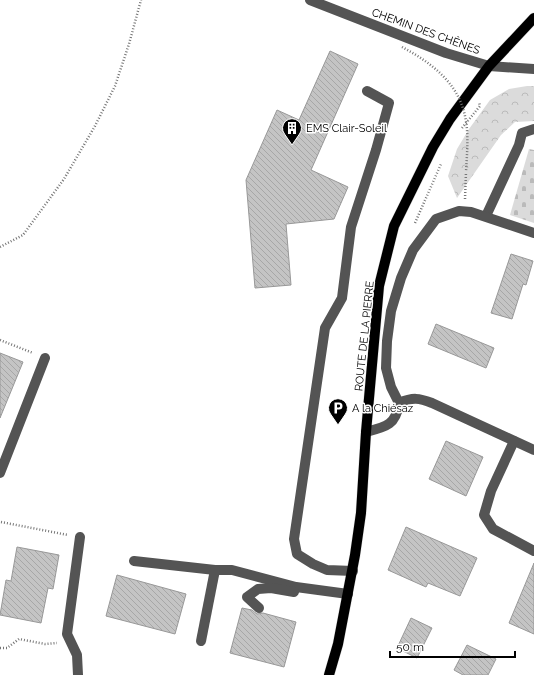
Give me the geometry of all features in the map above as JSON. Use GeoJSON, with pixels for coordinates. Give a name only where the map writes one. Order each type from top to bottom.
{"type":"FeatureCollection","features":[{"type":"Feature","properties":{"kind":"main road","name":"ROUTE DE LA PIERRE"},"geometry":{"type":"LineString","coordinates":[[329,675],[338,644],[348,594],[361,513],[366,432],[379,286],[394,226],[433,147],[450,120],[489,66],[534,18]]}},
{"type":"Feature","properties":{"kind":"street","name":"CHEMIN DES CHÊNES"},"geometry":{"type":"LineString","coordinates":[[310,0],[446,53],[489,66],[534,69]]}},
{"type":"Feature","properties":{"kind":"street"},"geometry":{"type":"LineString","coordinates":[[352,571],[327,570],[313,564],[297,554],[294,539],[325,328],[342,298],[351,227],[376,150],[389,103],[367,92]]}},
{"type":"Feature","properties":{"kind":"street"},"geometry":{"type":"LineString","coordinates":[[486,216],[519,145],[522,133],[534,129]]}},
{"type":"Feature","properties":{"kind":"street"},"geometry":{"type":"LineString","coordinates":[[366,432],[390,425],[398,413],[400,403],[391,387],[386,368],[386,342],[391,311],[401,278],[413,250],[436,220],[459,211],[464,211],[486,216],[534,233]]}},
{"type":"Feature","properties":{"kind":"street"},"geometry":{"type":"LineString","coordinates":[[0,473],[45,358]]}},
{"type":"Feature","properties":{"kind":"street"},"geometry":{"type":"LineString","coordinates":[[400,403],[419,398],[534,450]]}},
{"type":"Feature","properties":{"kind":"street"},"geometry":{"type":"LineString","coordinates":[[514,441],[491,491],[484,515],[493,529],[534,551]]}},
{"type":"Feature","properties":{"kind":"street"},"geometry":{"type":"LineString","coordinates":[[78,675],[77,654],[67,634],[80,537]]}},
{"type":"Feature","properties":{"kind":"street"},"geometry":{"type":"LineString","coordinates":[[134,561],[215,570],[232,570],[310,589],[348,594]]}},
{"type":"Feature","properties":{"kind":"street"},"geometry":{"type":"LineString","coordinates":[[201,641],[215,570]]}},
{"type":"Feature","properties":{"kind":"street"},"geometry":{"type":"LineString","coordinates":[[259,608],[247,597],[258,589],[271,588],[294,592],[310,589]]}},
{"type":"Feature","properties":{"kind":"path"},"geometry":{"type":"LineString","coordinates":[[0,247],[23,235],[64,179],[96,126],[115,86],[129,44],[141,0]]}},
{"type":"Feature","properties":{"kind":"path"},"geometry":{"type":"LineString","coordinates":[[402,47],[439,71],[453,88],[465,116],[467,128],[464,211]]}},
{"type":"Feature","properties":{"kind":"path"},"geometry":{"type":"LineString","coordinates":[[460,130],[480,106],[476,84]]}},
{"type":"Feature","properties":{"kind":"path"},"geometry":{"type":"LineString","coordinates":[[414,227],[443,159]]}},
{"type":"Feature","properties":{"kind":"path"},"geometry":{"type":"LineString","coordinates":[[0,340],[45,358]]}},
{"type":"Feature","properties":{"kind":"path"},"geometry":{"type":"LineString","coordinates":[[0,527],[0,522],[80,537]]}},
{"type":"Feature","properties":{"kind":"path"},"geometry":{"type":"LineString","coordinates":[[0,648],[7,648],[19,639],[44,644],[61,643],[67,634]]}},
{"type":"Feature","properties":{"kind":"green space"},"geometry":{"type":"Polygon","coordinates":[[[534,86],[534,121],[515,122],[501,135],[457,198],[448,176],[457,149],[469,129],[490,100],[509,89],[534,86]]]}},
{"type":"Feature","properties":{"kind":"green space"},"geometry":{"type":"Polygon","coordinates":[[[529,149],[534,150],[534,223],[510,215],[529,149]]]}},
{"type":"Feature","properties":{"kind":"building","name":"EMS Clair-Soleil"},"geometry":{"type":"Polygon","coordinates":[[[330,51],[358,64],[311,170],[348,187],[334,219],[286,224],[291,285],[255,288],[246,180],[277,110],[299,120],[330,51]]]}},
{"type":"Feature","properties":{"kind":"building"},"geometry":{"type":"Polygon","coordinates":[[[511,254],[533,261],[526,285],[523,284],[512,319],[491,313],[511,254]]]}},
{"type":"Feature","properties":{"kind":"building"},"geometry":{"type":"Polygon","coordinates":[[[436,324],[494,348],[486,368],[428,344],[436,324]]]}},
{"type":"Feature","properties":{"kind":"building"},"geometry":{"type":"Polygon","coordinates":[[[0,353],[23,362],[0,418],[0,353]]]}},
{"type":"Feature","properties":{"kind":"building"},"geometry":{"type":"Polygon","coordinates":[[[446,441],[483,457],[466,496],[429,479],[446,441]]]}},
{"type":"Feature","properties":{"kind":"building"},"geometry":{"type":"Polygon","coordinates":[[[406,527],[477,558],[460,596],[428,583],[426,587],[388,570],[406,527]]]}},
{"type":"Feature","properties":{"kind":"building"},"geometry":{"type":"Polygon","coordinates":[[[17,547],[59,555],[53,589],[48,588],[41,623],[0,615],[6,580],[11,581],[17,547]]]}},
{"type":"Feature","properties":{"kind":"building"},"geometry":{"type":"Polygon","coordinates":[[[534,563],[534,634],[509,623],[534,563]]]}},
{"type":"Feature","properties":{"kind":"building"},"geometry":{"type":"Polygon","coordinates":[[[117,575],[186,594],[175,634],[106,616],[117,575]]]}},
{"type":"Feature","properties":{"kind":"building"},"geometry":{"type":"Polygon","coordinates":[[[242,608],[252,610],[257,614],[263,613],[296,622],[284,667],[230,653],[242,608]]]}},
{"type":"Feature","properties":{"kind":"building"},"geometry":{"type":"Polygon","coordinates":[[[411,618],[432,628],[417,658],[397,648],[411,618]]]}},
{"type":"Feature","properties":{"kind":"building"},"geometry":{"type":"Polygon","coordinates":[[[467,645],[496,659],[488,675],[463,675],[454,670],[467,645]]]}},
{"type":"Feature","properties":{"kind":"place","name":"EMS Clair-Soleil"},"geometry":{"type":"Point","coordinates":[292,145]}},
{"type":"Feature","properties":{"kind":"place","name":"A la Chiésaz"},"geometry":{"type":"Point","coordinates":[338,425]}}]}
